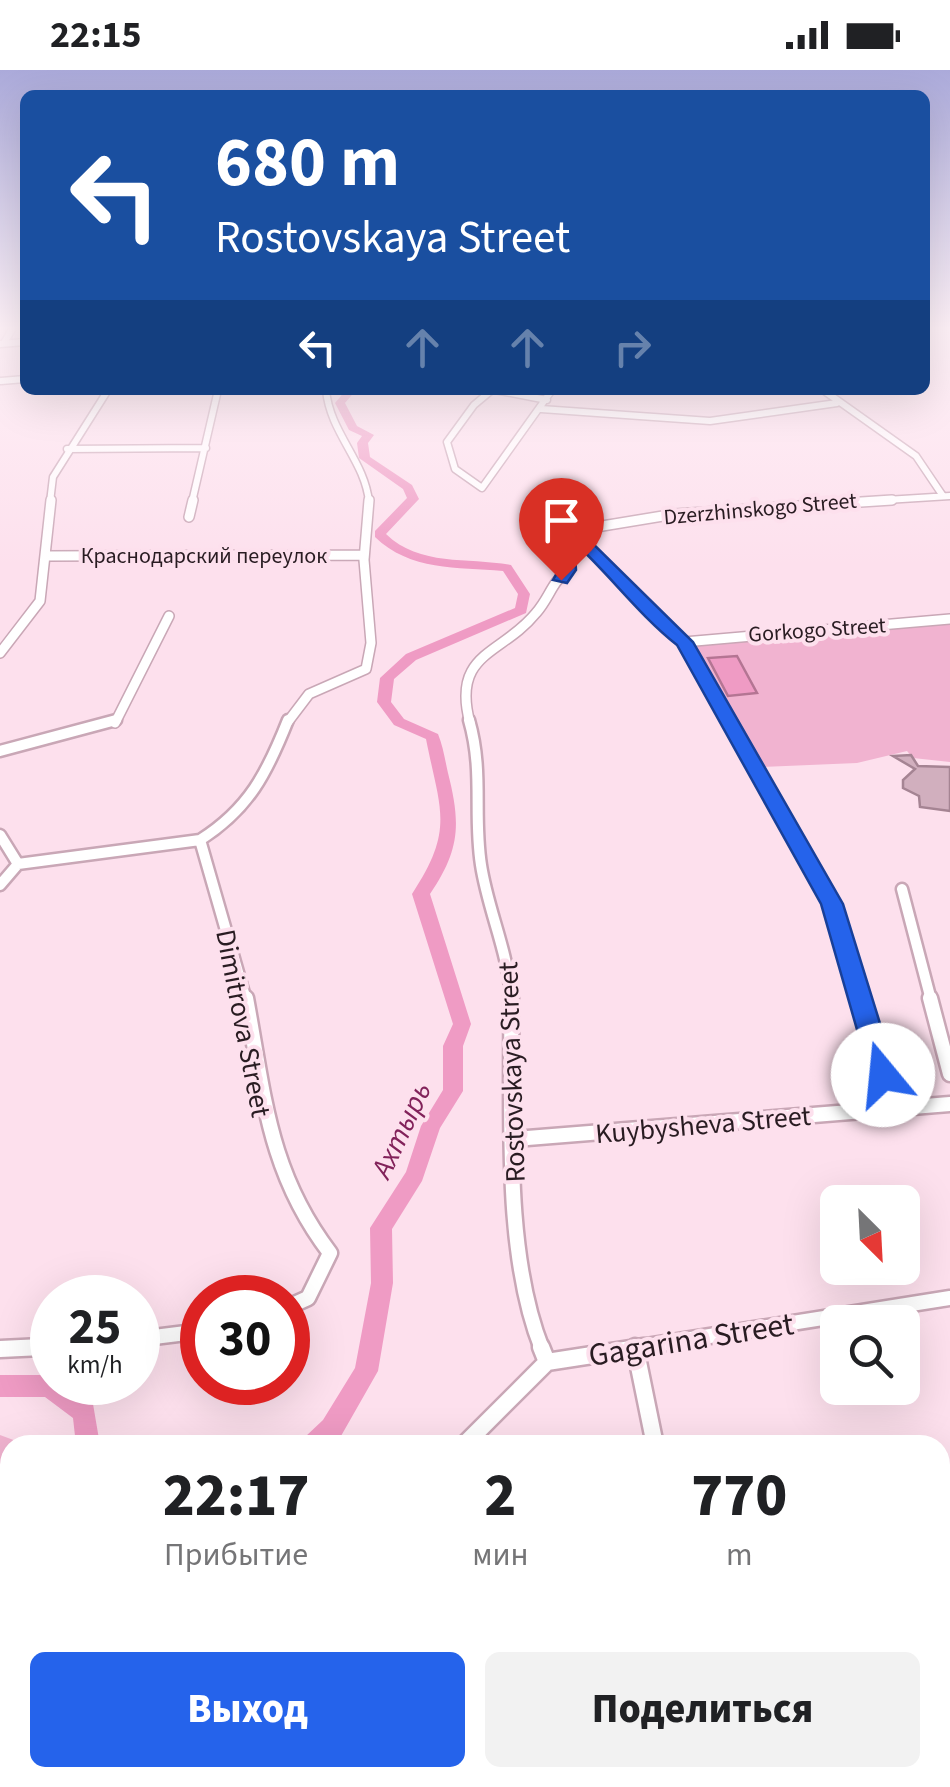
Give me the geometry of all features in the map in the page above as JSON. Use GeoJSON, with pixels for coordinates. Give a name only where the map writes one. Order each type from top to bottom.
{"type":"FeatureCollection","features":[{"type":"Feature","properties":{"kind":"street"},"geometry":{"type":"LineString","coordinates":[[0,653],[21,632],[40,601],[54,477],[67,449],[97,406]]}},
{"type":"Feature","properties":{"kind":"street"},"geometry":{"type":"LineString","coordinates":[[190,517],[215,406]]}},
{"type":"Feature","properties":{"kind":"street"},"geometry":{"type":"LineString","coordinates":[[0,885],[18,864],[200,840],[233,820],[256,792],[273,762],[290,712],[306,695],[366,668],[372,651],[363,555],[370,517],[367,484],[327,418],[327,406]]}},
{"type":"Feature","properties":{"kind":"street"},"geometry":{"type":"LineString","coordinates":[[473,406],[447,442],[455,469],[482,488],[541,408],[710,421],[814,406]]}},
{"type":"Feature","properties":{"kind":"street"},"geometry":{"type":"LineString","coordinates":[[841,406],[916,456],[947,496]]}},
{"type":"Feature","properties":{"kind":"street"},"geometry":{"type":"LineString","coordinates":[[67,449],[206,448]]}},
{"type":"Feature","properties":{"kind":"street","name":"Dzerzhinskogo Street"},"geometry":{"type":"LineString","coordinates":[[572,531],[675,514],[947,496]]}},
{"type":"Feature","properties":{"kind":"street"},"geometry":{"type":"LineString","coordinates":[[572,531],[625,580],[659,622],[684,642],[832,904],[893,1109]]}},
{"type":"Feature","properties":{"kind":"street","name":"Rostovskaya Street"},"geometry":{"type":"LineString","coordinates":[[547,1362],[529,1317],[516,1243],[510,978],[504,938],[480,862],[479,759],[465,682],[484,655],[536,618],[546,603],[551,583],[568,570],[566,542],[572,531]]}},
{"type":"Feature","properties":{"kind":"street","name":"Краснодарский переулок"},"geometry":{"type":"LineString","coordinates":[[45,556],[363,555]]}},
{"type":"Feature","properties":{"kind":"street"},"geometry":{"type":"LineString","coordinates":[[0,751],[114,724],[169,616]]}},
{"type":"Feature","properties":{"kind":"street","name":"Gorkogo Street"},"geometry":{"type":"LineString","coordinates":[[684,642],[950,618]]}},
{"type":"Feature","properties":{"kind":"street"},"geometry":{"type":"LineString","coordinates":[[0,836],[18,864]]}},
{"type":"Feature","properties":{"kind":"street","name":"Dimitrova Street"},"geometry":{"type":"LineString","coordinates":[[200,840],[240,971],[265,1131],[305,1226],[330,1254],[310,1294]]}},
{"type":"Feature","properties":{"kind":"street"},"geometry":{"type":"LineString","coordinates":[[902,889],[950,1074]]}},
{"type":"Feature","properties":{"kind":"street","name":"Kuybysheva Street"},"geometry":{"type":"LineString","coordinates":[[515,1140],[950,1104]]}},
{"type":"Feature","properties":{"kind":"street","name":"Gagarina Street"},"geometry":{"type":"LineString","coordinates":[[547,1362],[950,1298]]}},
{"type":"Feature","properties":{"kind":"street"},"geometry":{"type":"LineString","coordinates":[[635,1347],[653,1435]]}},
{"type":"Feature","properties":{"kind":"street"},"geometry":{"type":"LineString","coordinates":[[0,1350],[30,1348]]}},
{"type":"Feature","properties":{"kind":"street"},"geometry":{"type":"LineString","coordinates":[[474,1435],[547,1362]]}},
{"type":"Feature","properties":{"kind":"shaded area"},"geometry":{"type":"Polygon","coordinates":[[[950,624],[950,762],[913,758],[907,751],[857,763],[762,767],[695,645],[950,624]]]}},
{"type":"Feature","properties":{"kind":"shaded area"},"geometry":{"type":"Polygon","coordinates":[[[737,656],[757,693],[728,696],[708,658],[737,656]]]}},
{"type":"Feature","properties":{"kind":"building"},"geometry":{"type":"Polygon","coordinates":[[[911,755],[918,766],[950,767],[950,811],[920,807],[919,796],[903,788],[903,780],[915,769],[893,756],[911,755]]]}},
{"type":"Feature","properties":{"kind":"waterway","name":"Ахтырь"},"geometry":{"type":"LineString","coordinates":[[325,1435],[366,1371],[382,1283],[381,1228],[415,1175],[431,1126],[453,1091],[453,1046],[462,1024],[421,894],[436,873],[449,836],[443,781],[433,737],[399,722],[384,702],[387,678],[411,657],[521,610],[524,594],[507,568],[421,559],[391,546],[379,534],[413,499],[408,487],[365,458],[362,443],[369,435],[353,428],[342,406]]}},
{"type":"Feature","properties":{"kind":"waterway","name":"Ахтырь"},"geometry":{"type":"LineString","coordinates":[[0,1386],[49,1386],[84,1412],[87,1435]]}},
{"type":"Feature","properties":{"kind":"route"},"geometry":{"type":"LineString","coordinates":[[561,580],[568,570],[566,542],[572,531],[625,580],[659,622],[684,642],[832,904],[883,1075]]}}]}
